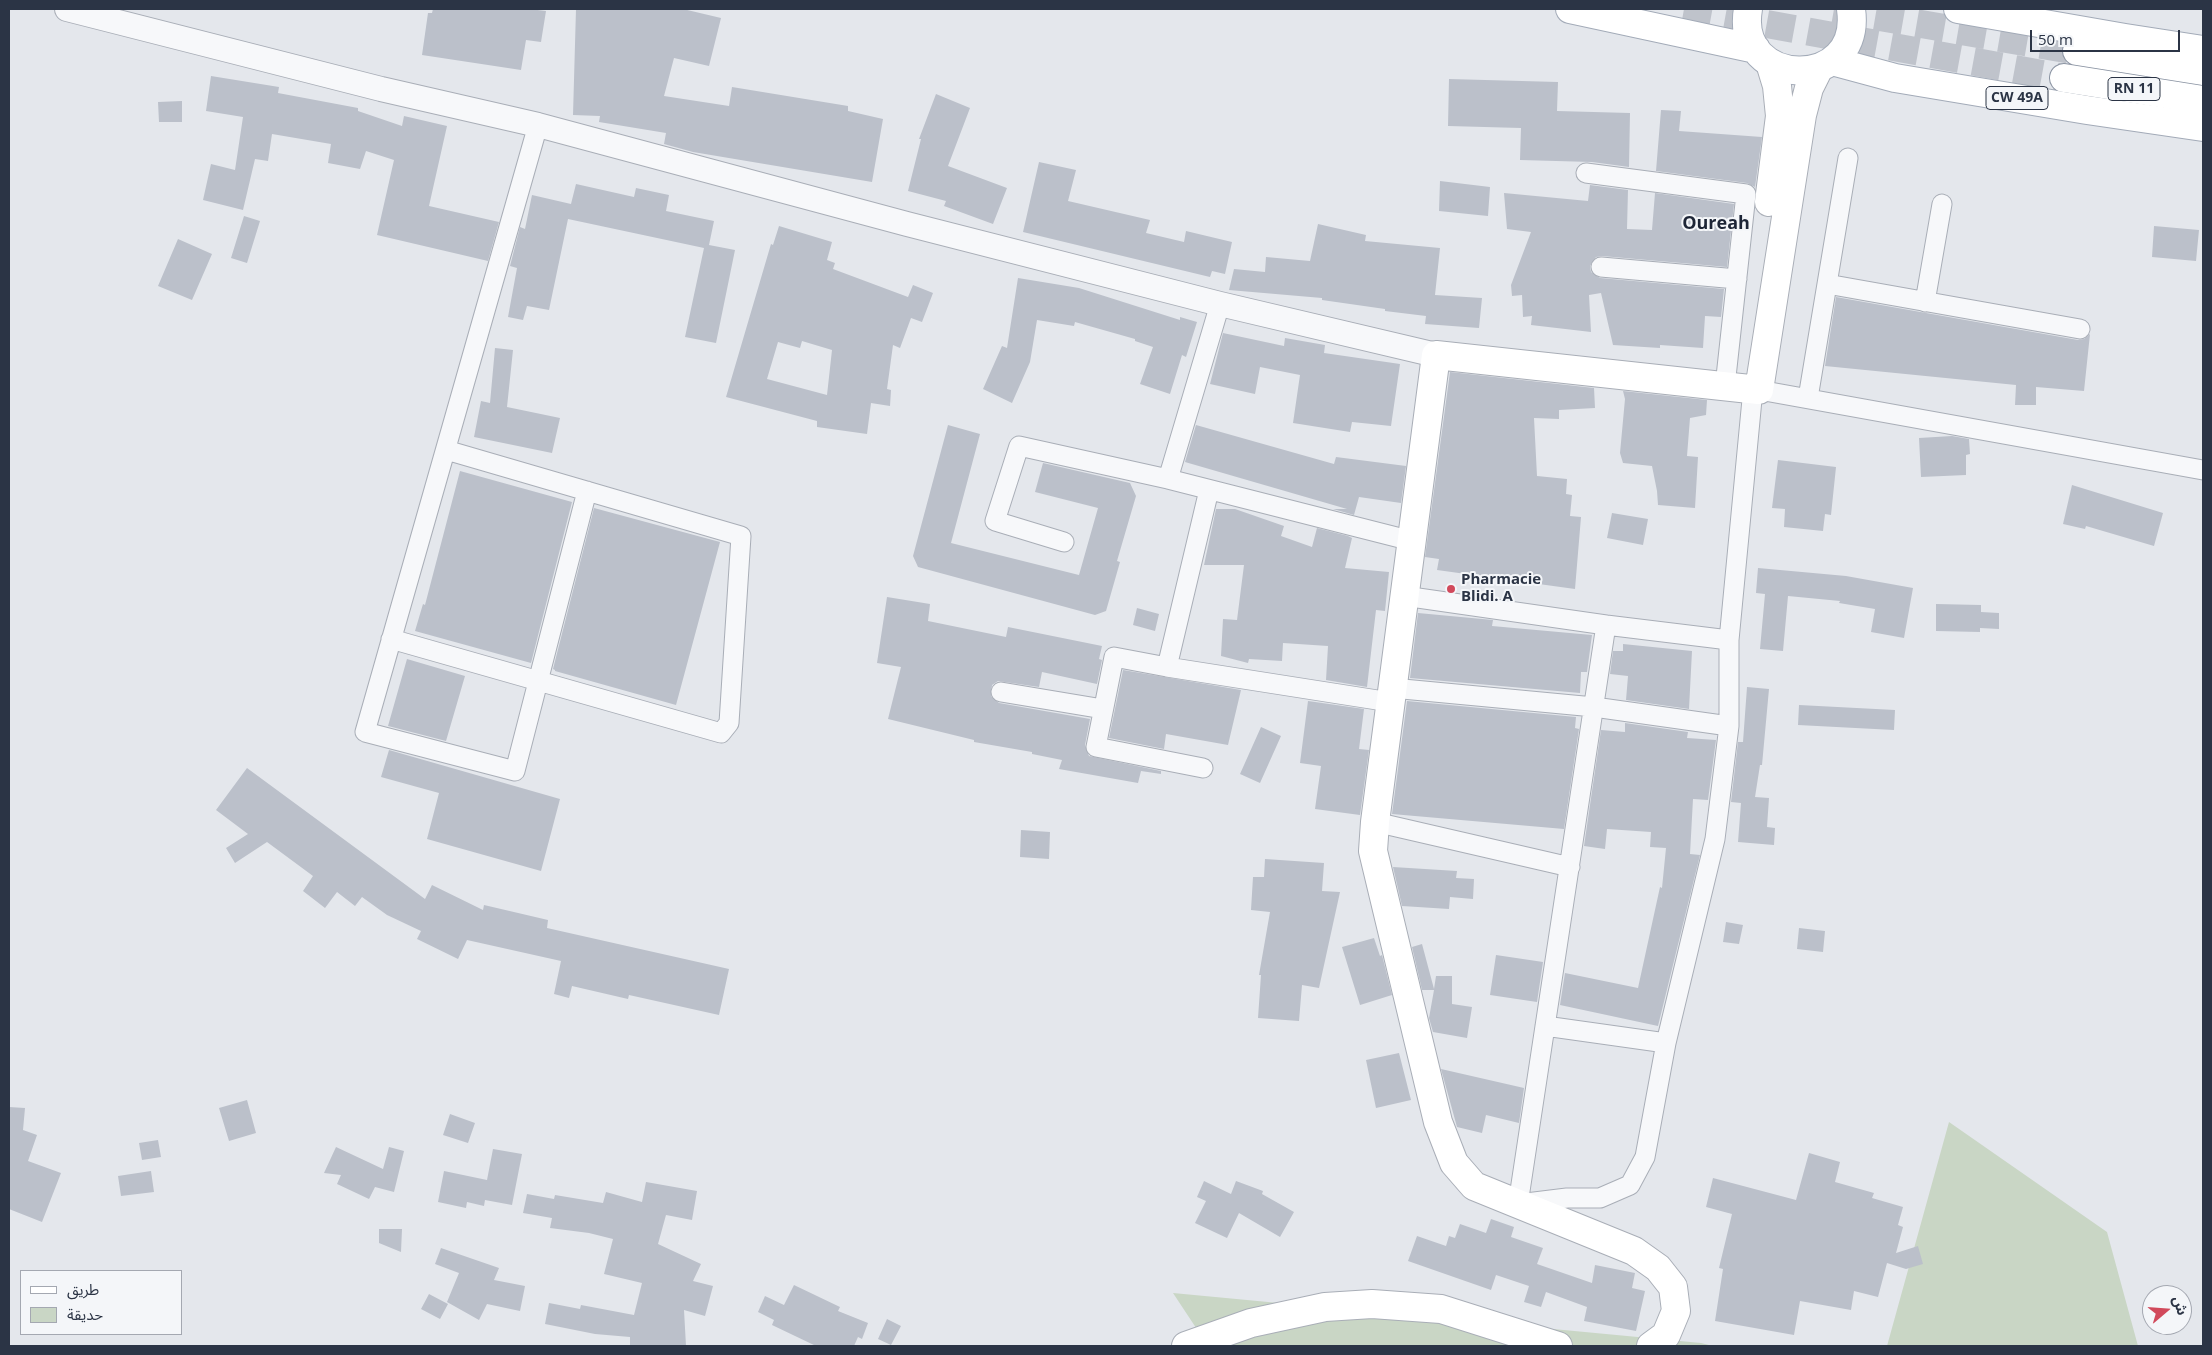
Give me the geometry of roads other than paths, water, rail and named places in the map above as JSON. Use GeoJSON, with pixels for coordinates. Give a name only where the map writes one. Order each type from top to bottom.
{"type":"FeatureCollection","features":[{"type":"Feature","properties":{"kind":"main road"},"geometry":{"type":"LineString","coordinates":[[1570,9],[1763,56],[1785,70],[1802,72],[1826,64]]}},
{"type":"Feature","properties":{"kind":"main road"},"geometry":{"type":"LineString","coordinates":[[1745,388],[1779,132],[1779,102],[1763,56],[1747,24],[1748,9]]}},
{"type":"Feature","properties":{"kind":"main road"},"geometry":{"type":"LineString","coordinates":[[1745,388],[1809,88],[1826,64],[1843,49],[1850,35],[1851,9]]}},
{"type":"Feature","properties":{"kind":"main road"},"geometry":{"type":"LineString","coordinates":[[1958,9],[2203,50]]}},
{"type":"Feature","properties":{"kind":"main road","name":"RN 11"},"geometry":{"type":"LineString","coordinates":[[2077,51],[2203,71]]}},
{"type":"Feature","properties":{"kind":"main road","name":"CW 49A"},"geometry":{"type":"LineString","coordinates":[[1826,64],[1895,78],[2087,110],[2203,126]]}},
{"type":"Feature","properties":{"kind":"main road","name":"RN 11"},"geometry":{"type":"LineString","coordinates":[[2064,78],[2203,100]]}},
{"type":"Feature","properties":{"kind":"main road"},"geometry":{"type":"LineString","coordinates":[[1651,1346],[1666,1335],[1676,1311],[1673,1287],[1658,1268],[1634,1251],[1474,1186],[1454,1163],[1438,1122],[1373,851],[1375,822],[1436,355],[1745,388]]}},
{"type":"Feature","properties":{"kind":"main road"},"geometry":{"type":"LineString","coordinates":[[1186,1346],[1251,1323],[1325,1307],[1372,1304],[1441,1309],[1558,1346]]}},
{"type":"Feature","properties":{"kind":"street"},"geometry":{"type":"LineString","coordinates":[[67,9],[381,89],[538,125],[907,224],[1220,304],[1436,355]]}},
{"type":"Feature","properties":{"kind":"street"},"geometry":{"type":"LineString","coordinates":[[538,125],[365,732],[515,771],[587,491]]}},
{"type":"Feature","properties":{"kind":"street"},"geometry":{"type":"LineString","coordinates":[[1808,398],[1848,158]]}},
{"type":"Feature","properties":{"kind":"street"},"geometry":{"type":"LineString","coordinates":[[1586,173],[1746,194],[1737,279],[1745,388],[1729,640],[1729,726],[1715,839],[1666,1043],[1645,1157],[1630,1185],[1600,1198],[1567,1198],[1518,1204],[1606,625]]}},
{"type":"Feature","properties":{"kind":"street"},"geometry":{"type":"LineString","coordinates":[[1925,302],[1942,204]]}},
{"type":"Feature","properties":{"kind":"street"},"geometry":{"type":"LineString","coordinates":[[1601,267],[1737,279]]}},
{"type":"Feature","properties":{"kind":"street"},"geometry":{"type":"LineString","coordinates":[[1827,284],[2080,329]]}},
{"type":"Feature","properties":{"kind":"street"},"geometry":{"type":"LineString","coordinates":[[1168,479],[1220,304]]}},
{"type":"Feature","properties":{"kind":"street"},"geometry":{"type":"LineString","coordinates":[[1745,388],[1808,398],[2154,463],[2203,470]]}},
{"type":"Feature","properties":{"kind":"street"},"geometry":{"type":"LineString","coordinates":[[1064,542],[995,520],[1019,446],[1168,479],[1412,541]]}},
{"type":"Feature","properties":{"kind":"street"},"geometry":{"type":"LineString","coordinates":[[392,639],[721,733],[729,723],[741,536],[446,450]]}},
{"type":"Feature","properties":{"kind":"street"},"geometry":{"type":"LineString","coordinates":[[1167,667],[1209,490]]}},
{"type":"Feature","properties":{"kind":"street"},"geometry":{"type":"LineString","coordinates":[[1404,596],[1606,625],[1729,640]]}},
{"type":"Feature","properties":{"kind":"street"},"geometry":{"type":"LineString","coordinates":[[1203,768],[1096,747],[1114,657],[1167,667],[1391,695],[1594,707],[1729,726]]}},
{"type":"Feature","properties":{"kind":"street"},"geometry":{"type":"LineString","coordinates":[[1000,692],[1103,709]]}},
{"type":"Feature","properties":{"kind":"street"},"geometry":{"type":"LineString","coordinates":[[1375,822],[1570,867]]}},
{"type":"Feature","properties":{"kind":"street"},"geometry":{"type":"LineString","coordinates":[[1545,1026],[1666,1043]]}},
{"type":"Feature","properties":{"kind":"tunnel"},"geometry":{"type":"LineString","coordinates":[[1684,9],[2064,78]]}},
{"type":"Feature","properties":{"kind":"tunnel"},"geometry":{"type":"LineString","coordinates":[[1834,9],[2077,51]]}},
{"type":"Feature","properties":{"kind":"place","name":"Pharmacie Blidi. A"},"geometry":{"type":"Point","coordinates":[1451,589]}},
{"type":"Feature","properties":{"kind":"district","name":"Oureah"},"geometry":{"type":"Point","coordinates":[1716,224]}}]}
